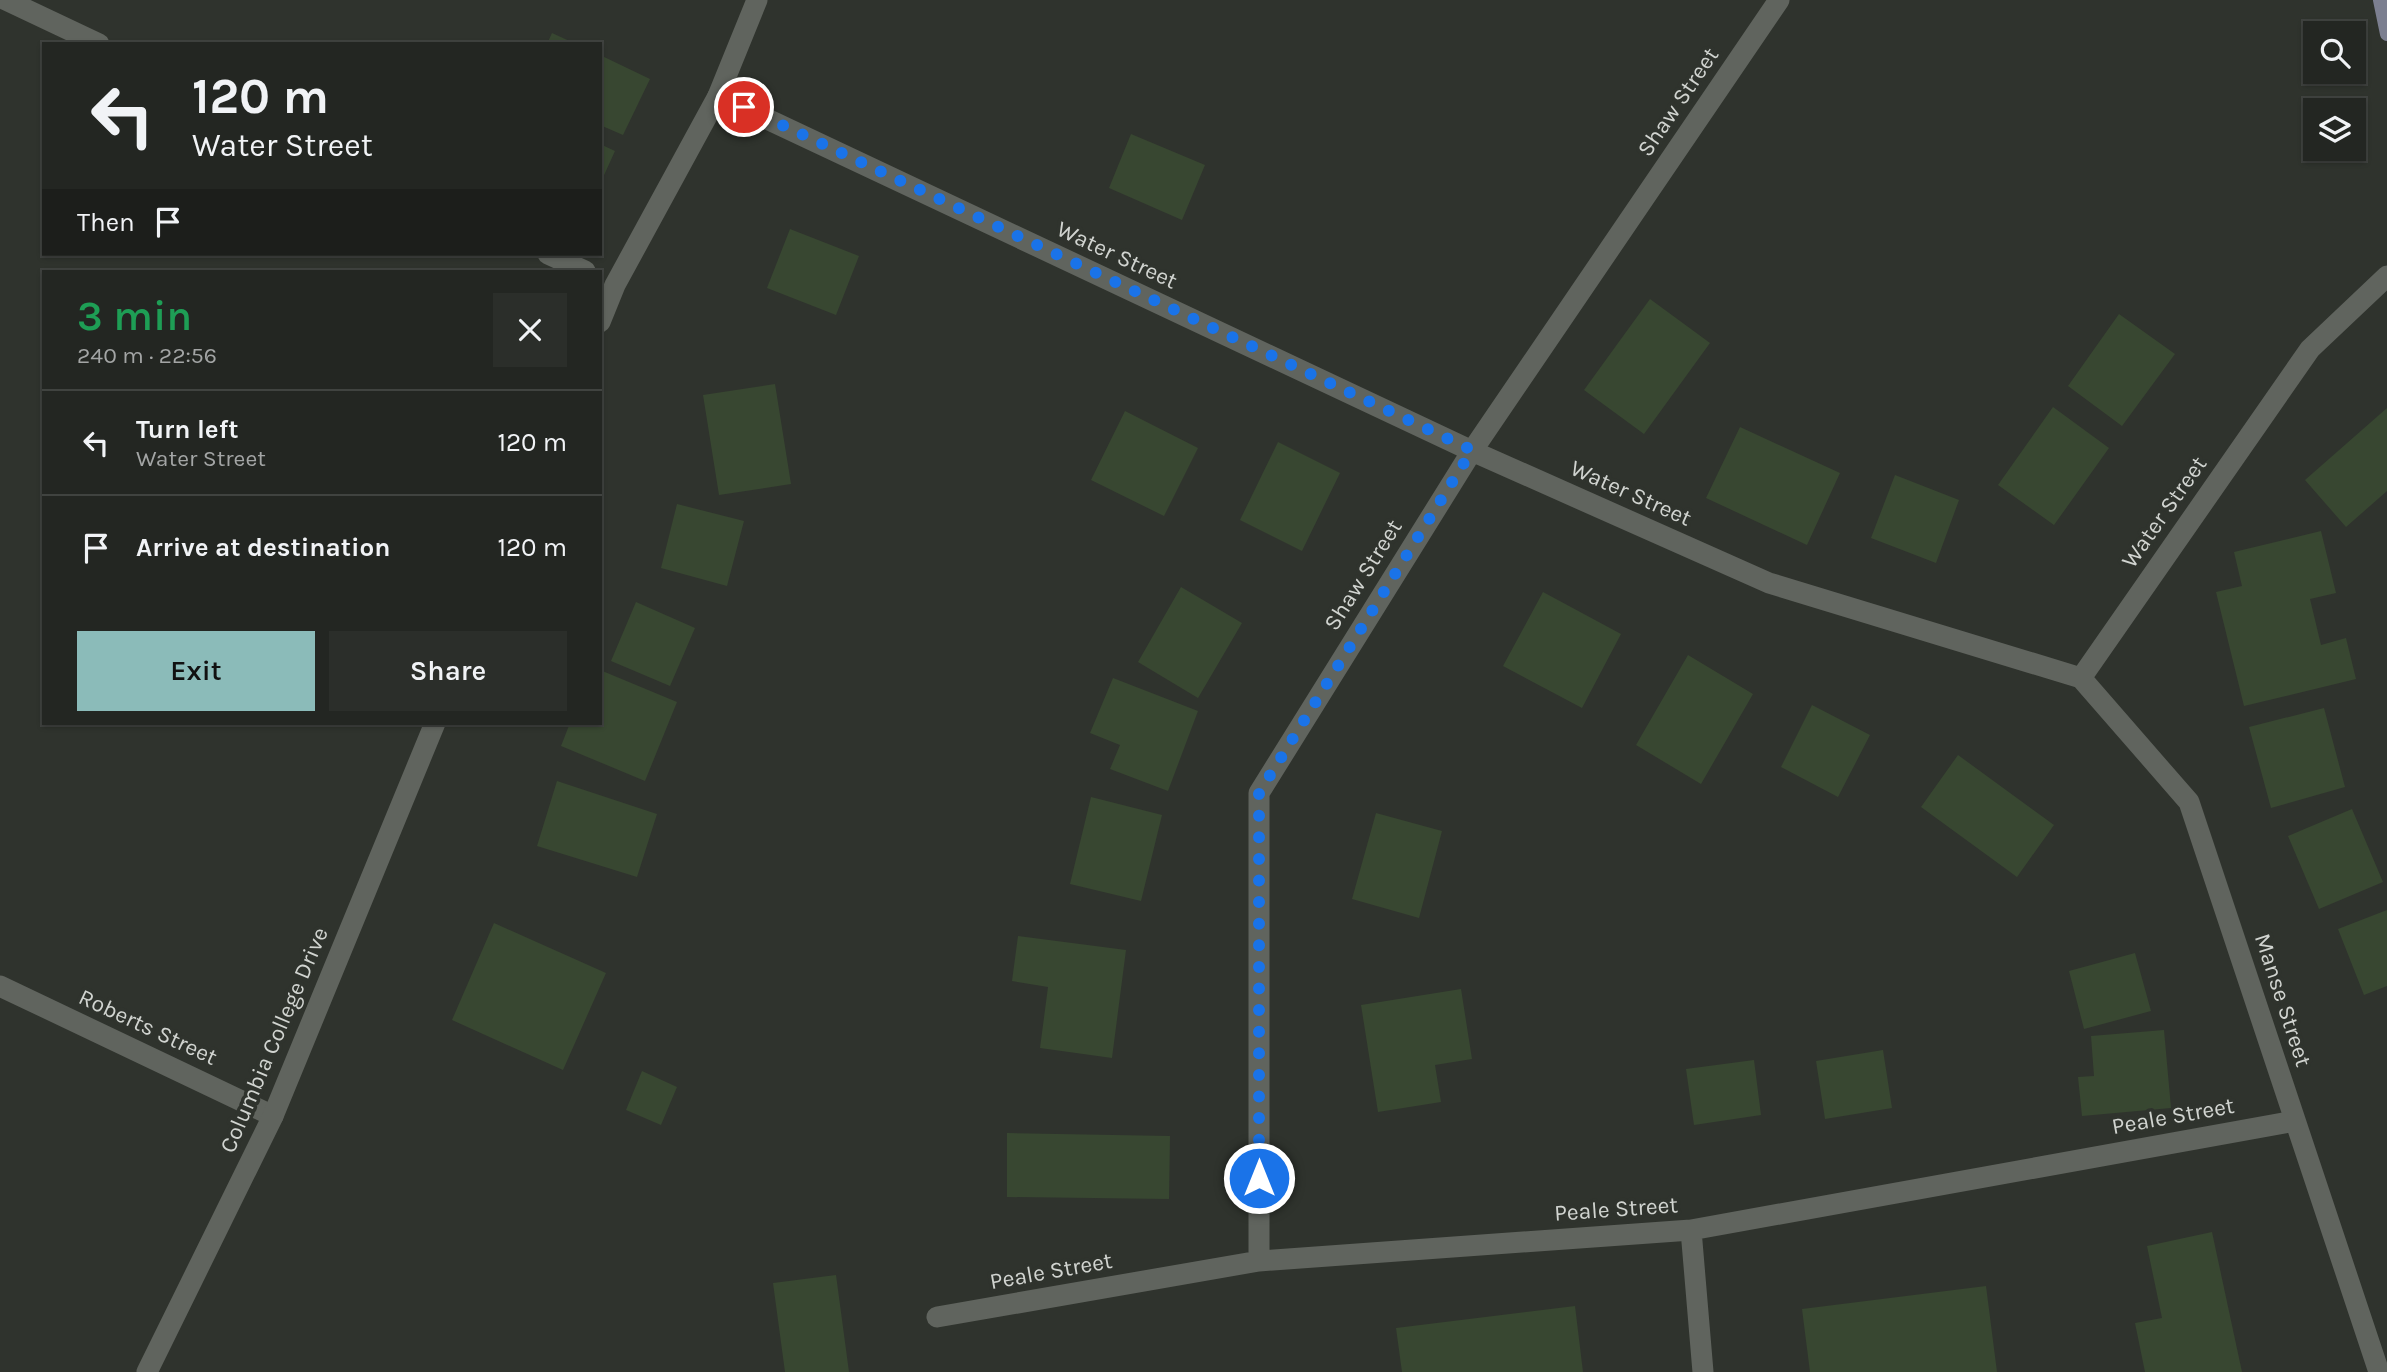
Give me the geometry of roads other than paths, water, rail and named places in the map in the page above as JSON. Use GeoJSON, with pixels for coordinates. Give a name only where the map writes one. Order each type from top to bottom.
{"type":"FeatureCollection","features":[{"type":"Feature","properties":{"kind":"street"},"geometry":{"type":"LineString","coordinates":[[6,0],[95,42]]}},
{"type":"Feature","properties":{"kind":"street"},"geometry":{"type":"LineString","coordinates":[[602,311],[608,282],[718,96],[757,0]]}},
{"type":"Feature","properties":{"kind":"street","name":"Shaw Street"},"geometry":{"type":"LineString","coordinates":[[1259,1261],[1259,793],[1472,450],[1779,0]]}},
{"type":"Feature","properties":{"kind":"street","name":"Water Street"},"geometry":{"type":"LineString","coordinates":[[718,96],[1472,450],[1769,583],[2081,678],[2310,349],[2387,276]]}},
{"type":"Feature","properties":{"kind":"street"},"geometry":{"type":"LineString","coordinates":[[552,256],[583,270]]}},
{"type":"Feature","properties":{"kind":"street","name":"Manse Street"},"geometry":{"type":"LineString","coordinates":[[2081,678],[2189,802],[2379,1372]]}},
{"type":"Feature","properties":{"kind":"street","name":"Columbia College Drive"},"geometry":{"type":"LineString","coordinates":[[147,1372],[273,1116],[434,725]]}},
{"type":"Feature","properties":{"kind":"street","name":"Roberts Street"},"geometry":{"type":"LineString","coordinates":[[0,986],[273,1116]]}},
{"type":"Feature","properties":{"kind":"street","name":"Peale Street"},"geometry":{"type":"LineString","coordinates":[[937,1317],[1259,1261],[1690,1230],[2295,1121]]}},
{"type":"Feature","properties":{"kind":"street"},"geometry":{"type":"LineString","coordinates":[[1690,1230],[1703,1372]]}},
{"type":"Feature","properties":{"kind":"waterway"},"geometry":{"type":"LineString","coordinates":[[2380,0],[2387,34]]}}]}
